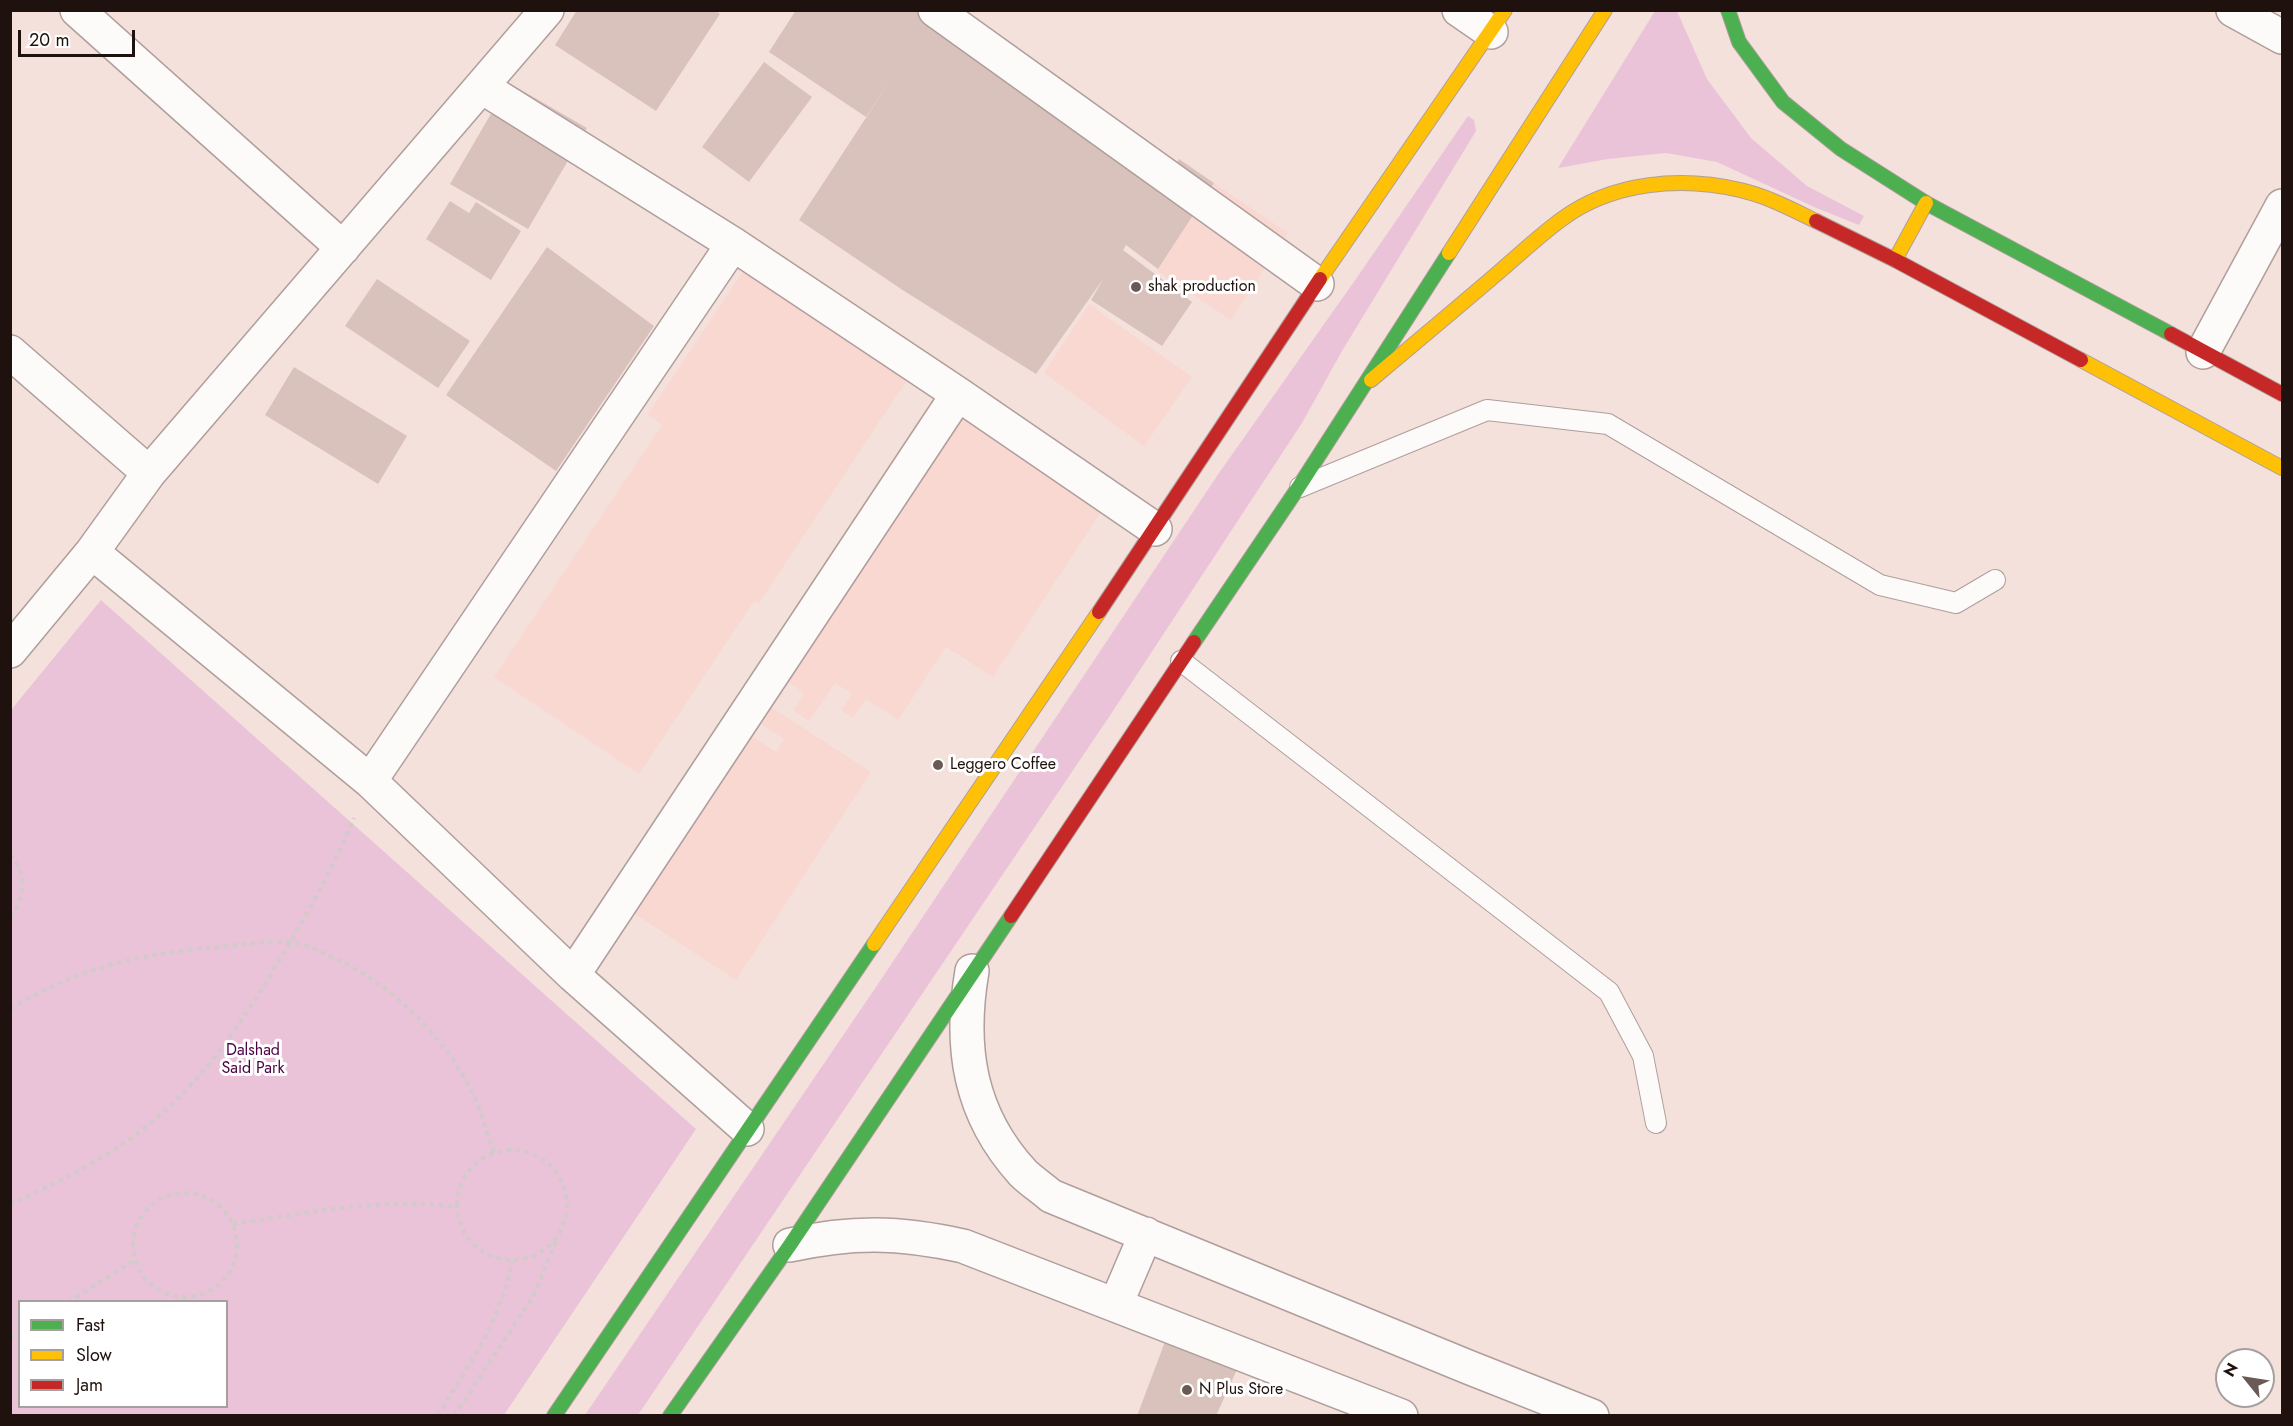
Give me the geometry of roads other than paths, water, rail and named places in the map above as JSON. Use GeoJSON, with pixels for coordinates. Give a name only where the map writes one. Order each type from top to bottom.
{"type":"FeatureCollection","features":[{"type":"Feature","properties":{"kind":"main road"},"geometry":{"type":"LineString","coordinates":[[670,1416],[789,1245],[1298,488],[1605,10]]}},
{"type":"Feature","properties":{"kind":"main road"},"geometry":{"type":"LineString","coordinates":[[1728,10],[1739,42],[1783,102],[1841,149],[1926,203],[2283,394]]}},
{"type":"Feature","properties":{"kind":"main road"},"geometry":{"type":"LineString","coordinates":[[554,1416],[1155,529],[1317,284],[1498,21]]}},
{"type":"Feature","properties":{"kind":"main road"},"geometry":{"type":"LineString","coordinates":[[1365,385],[1563,218],[1605,195],[1638,187],[1673,183],[1707,184],[1741,190],[1774,201],[1895,260],[2283,468]]}},
{"type":"Feature","properties":{"kind":"main road"},"geometry":{"type":"LineString","coordinates":[[1895,260],[1926,203]]}},
{"type":"Feature","properties":{"kind":"street"},"geometry":{"type":"LineString","coordinates":[[77,10],[343,248]]}},
{"type":"Feature","properties":{"kind":"street"},"geometry":{"type":"LineString","coordinates":[[934,10],[1317,284]]}},
{"type":"Feature","properties":{"kind":"street"},"geometry":{"type":"LineString","coordinates":[[1460,10],[1498,21]]}},
{"type":"Feature","properties":{"kind":"street"},"geometry":{"type":"LineString","coordinates":[[2233,10],[2283,37]]}},
{"type":"Feature","properties":{"kind":"street"},"geometry":{"type":"LineString","coordinates":[[10,651],[92,552],[149,473],[482,87],[532,16]]}},
{"type":"Feature","properties":{"kind":"street"},"geometry":{"type":"LineString","coordinates":[[482,87],[733,244],[1155,529]]}},
{"type":"Feature","properties":{"kind":"street"},"geometry":{"type":"LineString","coordinates":[[2203,352],[2283,206]]}},
{"type":"Feature","properties":{"kind":"street"},"geometry":{"type":"LineString","coordinates":[[370,781],[733,244]]}},
{"type":"Feature","properties":{"kind":"street"},"geometry":{"type":"LineString","coordinates":[[10,352],[149,473]]}},
{"type":"Feature","properties":{"kind":"street"},"geometry":{"type":"LineString","coordinates":[[573,975],[958,394]]}},
{"type":"Feature","properties":{"kind":"street"},"geometry":{"type":"LineString","coordinates":[[92,552],[370,781],[573,975],[747,1129]]}},
{"type":"Feature","properties":{"kind":"street"},"geometry":{"type":"LineString","coordinates":[[972,971],[966,1005],[966,1039],[970,1072],[980,1105],[999,1142],[1024,1175],[1052,1196],[1592,1416]]}},
{"type":"Feature","properties":{"kind":"street"},"geometry":{"type":"LineString","coordinates":[[789,1245],[824,1237],[894,1234],[963,1246],[1401,1416]]}},
{"type":"Feature","properties":{"kind":"street"},"geometry":{"type":"LineString","coordinates":[[1116,1304],[1146,1234]]}},
{"type":"Feature","properties":{"kind":"lane"},"geometry":{"type":"LineString","coordinates":[[1298,488],[1487,410],[1608,424],[1880,585],[1956,603],[1995,580]]}},
{"type":"Feature","properties":{"kind":"lane"},"geometry":{"type":"LineString","coordinates":[[1181,661],[1609,992],[1642,1056],[1656,1123]]}},
{"type":"Feature","properties":{"kind":"place","name":"shak production"},"geometry":{"type":"Point","coordinates":[1136,287]}},
{"type":"Feature","properties":{"kind":"place","name":"Leggero Coffee"},"geometry":{"type":"Point","coordinates":[938,765]}},
{"type":"Feature","properties":{"kind":"place","name":"N Plus Store"},"geometry":{"type":"Point","coordinates":[1187,1390]}},
{"type":"Feature","properties":{"kind":"park label","name":"Dalshad Said Park"},"geometry":{"type":"Point","coordinates":[253,1060]}}]}
